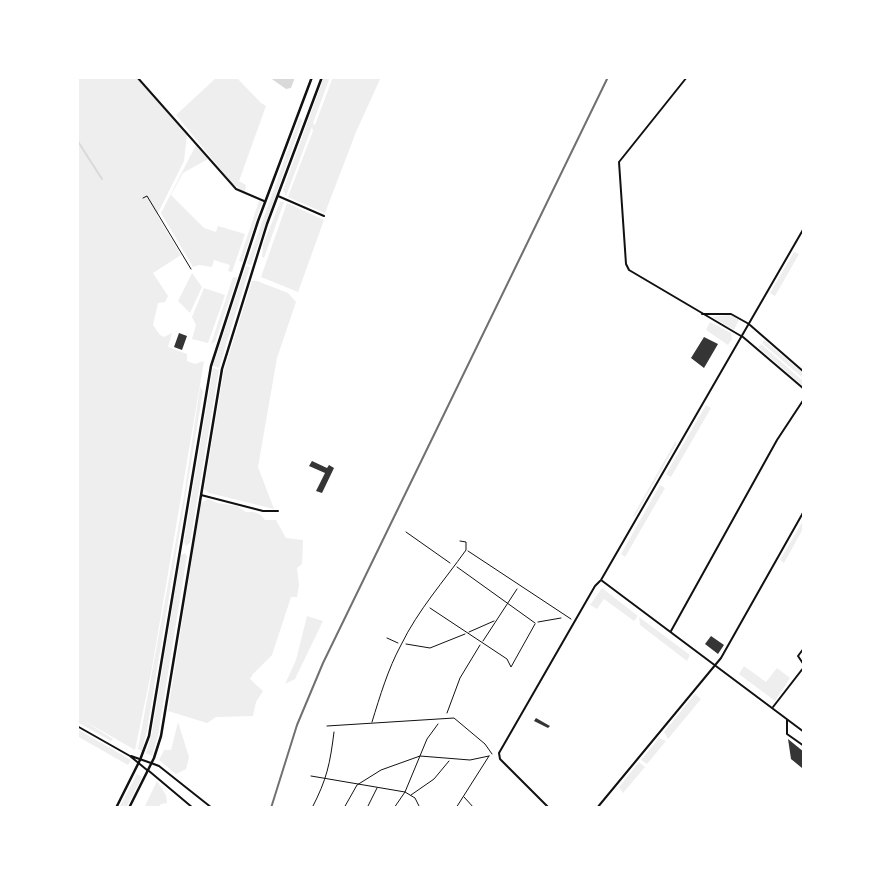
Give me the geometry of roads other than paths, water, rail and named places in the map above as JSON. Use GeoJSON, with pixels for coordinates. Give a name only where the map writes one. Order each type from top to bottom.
{"type":"FeatureCollection","features":[{"type":"Feature","properties":{"kind":"main road"},"geometry":{"type":"LineString","coordinates":[[116,808],[140,761],[150,731],[211,366],[265,202],[312,77]]}},
{"type":"Feature","properties":{"kind":"main road"},"geometry":{"type":"LineString","coordinates":[[129,808],[161,736],[222,369],[277,195],[322,77]]}},
{"type":"Feature","properties":{"kind":"main road"},"geometry":{"type":"LineString","coordinates":[[298,113],[307,116]]}},
{"type":"Feature","properties":{"kind":"main road"},"geometry":{"type":"LineString","coordinates":[[180,548],[191,550]]}},
{"type":"Feature","properties":{"kind":"street"},"geometry":{"type":"LineString","coordinates":[[137,77],[236,189],[265,202]]}},
{"type":"Feature","properties":{"kind":"street"},"geometry":{"type":"LineString","coordinates":[[687,77],[622,156],[619,166],[627,267],[701,314],[742,336],[804,389]]}},
{"type":"Feature","properties":{"kind":"street"},"geometry":{"type":"LineString","coordinates":[[277,195],[324,216]]}},
{"type":"Feature","properties":{"kind":"street"},"geometry":{"type":"LineString","coordinates":[[549,808],[498,755],[804,228]]}},
{"type":"Feature","properties":{"kind":"street"},"geometry":{"type":"LineString","coordinates":[[701,314],[731,314],[749,324],[804,372]]}},
{"type":"Feature","properties":{"kind":"street"},"geometry":{"type":"LineString","coordinates":[[670,632],[777,440],[804,399]]}},
{"type":"Feature","properties":{"kind":"street"},"geometry":{"type":"LineString","coordinates":[[200,495],[269,512],[278,511]]}},
{"type":"Feature","properties":{"kind":"street"},"geometry":{"type":"LineString","coordinates":[[597,808],[716,666],[804,511]]}},
{"type":"Feature","properties":{"kind":"street"},"geometry":{"type":"LineString","coordinates":[[601,580],[804,732]]}},
{"type":"Feature","properties":{"kind":"street"},"geometry":{"type":"LineString","coordinates":[[772,708],[804,666],[798,656],[804,648]]}},
{"type":"Feature","properties":{"kind":"street"},"geometry":{"type":"LineString","coordinates":[[787,719],[788,734],[804,746]]}},
{"type":"Feature","properties":{"kind":"street"},"geometry":{"type":"LineString","coordinates":[[77,726],[140,761],[159,766],[212,808]]}},
{"type":"Feature","properties":{"kind":"street"},"geometry":{"type":"LineString","coordinates":[[140,761],[193,808]]}},
{"type":"Feature","properties":{"kind":"lane"},"geometry":{"type":"LineString","coordinates":[[143,198],[147,196],[191,269]]}},
{"type":"Feature","properties":{"kind":"lane"},"geometry":{"type":"LineString","coordinates":[[372,722],[383,684],[401,643],[466,550],[466,542],[460,541]]}},
{"type":"Feature","properties":{"kind":"lane"},"geometry":{"type":"LineString","coordinates":[[466,550],[571,619]]}},
{"type":"Feature","properties":{"kind":"lane"},"geometry":{"type":"LineString","coordinates":[[327,726],[454,718],[485,744],[491,755]]}},
{"type":"Feature","properties":{"kind":"waterway"},"geometry":{"type":"LineString","coordinates":[[77,140],[102,179]]}},
{"type":"Feature","properties":{"kind":"railway"},"geometry":{"type":"LineString","coordinates":[[271,808],[297,725],[323,663],[608,77]]}}]}
